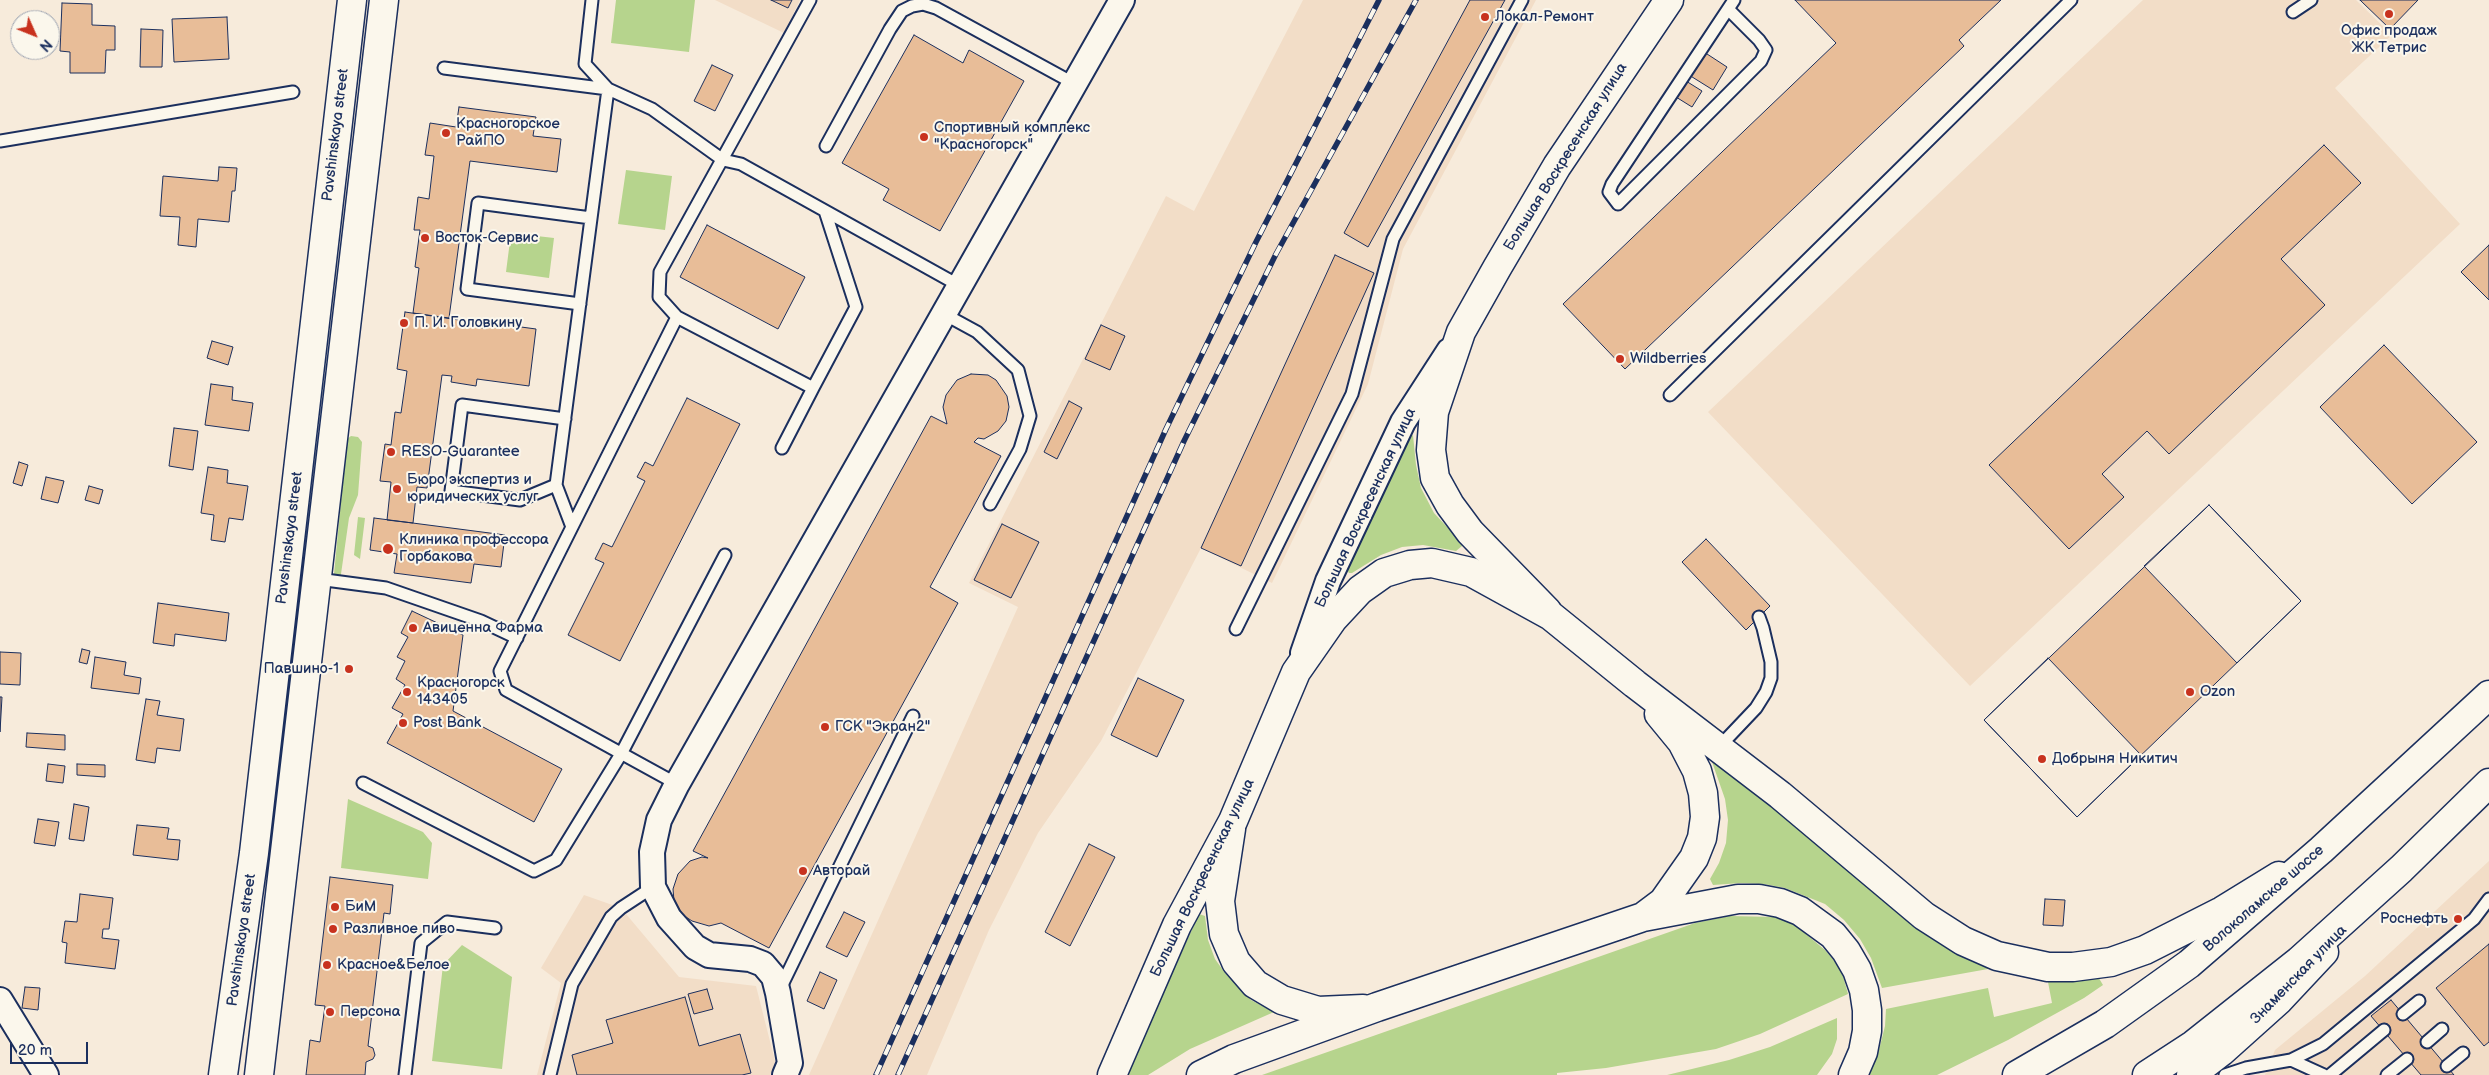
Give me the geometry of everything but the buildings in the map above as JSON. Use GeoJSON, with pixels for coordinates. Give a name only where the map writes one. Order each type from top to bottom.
{"type":"FeatureCollection","features":[{"type":"Feature","properties":{"kind":"main road","name":"Pavshinskaya street"},"geometry":{"type":"LineString","coordinates":[[224,1075],[254,853],[352,0]]}},
{"type":"Feature","properties":{"kind":"main road","name":"Pavshinskaya street"},"geometry":{"type":"LineString","coordinates":[[259,1075],[384,0]]}},
{"type":"Feature","properties":{"kind":"main road","name":"Большая Воскресенская улица"},"geometry":{"type":"LineString","coordinates":[[1461,332],[1557,166],[1669,0]]}},
{"type":"Feature","properties":{"kind":"main road"},"geometry":{"type":"LineString","coordinates":[[1461,332],[1434,412],[1431,450],[1435,478],[1450,505],[1470,532],[1551,616],[1635,684],[1719,747],[1932,921],[1963,941],[1997,956],[2048,967],[2073,967],[2111,962],[2145,950],[2222,911],[2321,850]]}},
{"type":"Feature","properties":{"kind":"main road"},"geometry":{"type":"LineString","coordinates":[[1296,672],[1333,619],[1360,590],[1384,573],[1410,565],[1432,563],[1470,572],[1551,616]]}},
{"type":"Feature","properties":{"kind":"main road","name":"Большая Воскресенская улица"},"geometry":{"type":"LineString","coordinates":[[1112,1075],[1177,926],[1233,821],[1296,672]]}},
{"type":"Feature","properties":{"kind":"main road"},"geometry":{"type":"LineString","coordinates":[[1635,684],[1682,742],[1697,771],[1704,793],[1705,817],[1702,838],[1694,858],[1663,902],[1643,917]]}},
{"type":"Feature","properties":{"kind":"main road","name":"Волоколамское шоссе"},"geometry":{"type":"LineString","coordinates":[[2017,1075],[2105,1024],[2188,964],[2321,850],[2489,695]]}},
{"type":"Feature","properties":{"kind":"main road"},"geometry":{"type":"LineString","coordinates":[[2147,1075],[2193,1045],[2299,961],[2401,869],[2489,783]]}},
{"type":"Feature","properties":{"kind":"main road"},"geometry":{"type":"LineString","coordinates":[[1233,821],[1220,901],[1224,934],[1236,962],[1255,984],[1282,1000],[1318,1011],[1377,1007]]}},
{"type":"Feature","properties":{"kind":"main road","name":"Знаменская улица"},"geometry":{"type":"LineString","coordinates":[[2191,1075],[2222,1052],[2279,1000],[2401,869]]}},
{"type":"Feature","properties":{"kind":"main road"},"geometry":{"type":"LineString","coordinates":[[1201,1075],[1234,1059],[1377,1007],[1643,917],[1738,899],[1759,899],[1780,903],[1800,911],[1818,922],[1833,935],[1846,951],[1857,970],[1864,990],[1867,1032],[1863,1052],[1853,1075]]}},
{"type":"Feature","properties":{"kind":"street"},"geometry":{"type":"LineString","coordinates":[[787,1069],[778,993],[774,977],[763,964],[750,959],[709,955],[695,947],[669,918],[653,887],[652,852],[657,828],[677,784],[1122,0]]}},
{"type":"Feature","properties":{"kind":"street","name":"Большая Воскресенская улица"},"geometry":{"type":"LineString","coordinates":[[1296,672],[1328,581],[1403,422],[1461,332]]}},
{"type":"Feature","properties":{"kind":"street"},"geometry":{"type":"LineString","coordinates":[[0,1000],[46,1075]]}},
{"type":"Feature","properties":{"kind":"lane"},"geometry":{"type":"LineString","coordinates":[[572,527],[556,485],[608,89],[586,64],[592,0]]}},
{"type":"Feature","properties":{"kind":"lane"},"geometry":{"type":"LineString","coordinates":[[810,0],[660,272],[659,297],[677,317],[813,388]]}},
{"type":"Feature","properties":{"kind":"lane"},"geometry":{"type":"LineString","coordinates":[[1236,629],[1352,394],[1393,239],[1522,0]]}},
{"type":"Feature","properties":{"kind":"lane"},"geometry":{"type":"LineString","coordinates":[[1670,395],[2071,0]]}},
{"type":"Feature","properties":{"kind":"lane"},"geometry":{"type":"LineString","coordinates":[[2293,12],[2311,0]]}},
{"type":"Feature","properties":{"kind":"lane"},"geometry":{"type":"LineString","coordinates":[[826,146],[890,30],[902,11],[912,6],[923,4],[936,8],[1075,84]]}},
{"type":"Feature","properties":{"kind":"lane"},"geometry":{"type":"LineString","coordinates":[[1731,5],[1766,50],[1760,61],[1618,204],[1609,192],[1612,184],[1731,5]]}},
{"type":"Feature","properties":{"kind":"lane"},"geometry":{"type":"LineString","coordinates":[[444,68],[608,89],[652,109],[722,160],[741,164],[960,286]]}},
{"type":"Feature","properties":{"kind":"lane"},"geometry":{"type":"LineString","coordinates":[[0,141],[293,92]]}},
{"type":"Feature","properties":{"kind":"lane"},"geometry":{"type":"LineString","coordinates":[[580,304],[467,289],[478,204],[592,218]]}},
{"type":"Feature","properties":{"kind":"lane"},"geometry":{"type":"LineString","coordinates":[[782,448],[856,307],[825,211]]}},
{"type":"Feature","properties":{"kind":"lane"},"geometry":{"type":"LineString","coordinates":[[944,314],[977,332],[1018,370],[1030,416],[1020,449],[990,504]]}},
{"type":"Feature","properties":{"kind":"lane"},"geometry":{"type":"LineString","coordinates":[[677,317],[500,671],[506,690],[677,784]]}},
{"type":"Feature","properties":{"kind":"lane"},"geometry":{"type":"LineString","coordinates":[[556,485],[520,500],[451,491],[462,405],[565,419]]}},
{"type":"Feature","properties":{"kind":"lane"},"geometry":{"type":"LineString","coordinates":[[363,783],[534,871],[556,860],[621,754],[725,555]]}},
{"type":"Feature","properties":{"kind":"lane"},"geometry":{"type":"LineString","coordinates":[[318,579],[386,588],[481,620],[516,638]]}},
{"type":"Feature","properties":{"kind":"lane"},"geometry":{"type":"LineString","coordinates":[[1719,747],[1756,708],[1766,692],[1771,678],[1771,662],[1759,617]]}},
{"type":"Feature","properties":{"kind":"lane"},"geometry":{"type":"LineString","coordinates":[[778,993],[913,716]]}},
{"type":"Feature","properties":{"kind":"lane"},"geometry":{"type":"LineString","coordinates":[[550,1075],[572,984],[612,917],[621,908],[653,887]]}},
{"type":"Feature","properties":{"kind":"lane"},"geometry":{"type":"LineString","coordinates":[[2225,1075],[2246,1068],[2291,1060],[2323,1044],[2474,919],[2489,899]]}},
{"type":"Feature","properties":{"kind":"lane"},"geometry":{"type":"LineString","coordinates":[[406,1075],[421,943],[447,922],[495,928]]}},
{"type":"Feature","properties":{"kind":"lane"},"geometry":{"type":"LineString","coordinates":[[2403,1014],[2419,1001]]}},
{"type":"Feature","properties":{"kind":"lane"},"geometry":{"type":"LineString","coordinates":[[2427,1042],[2442,1028]]}},
{"type":"Feature","properties":{"kind":"lane"},"geometry":{"type":"LineString","coordinates":[[2330,1075],[2384,1030]]}},
{"type":"Feature","properties":{"kind":"lane"},"geometry":{"type":"LineString","coordinates":[[2447,1066],[2463,1053]]}},
{"type":"Feature","properties":{"kind":"lane"},"geometry":{"type":"LineString","coordinates":[[2388,1075],[2407,1058]]}},
{"type":"Feature","properties":{"kind":"lane"},"geometry":{"type":"LineString","coordinates":[[2291,1060],[2324,1075]]}},
{"type":"Feature","properties":{"kind":"shaded area"},"geometry":{"type":"Polygon","coordinates":[[[715,0],[800,0],[784,33],[715,0]]]}},
{"type":"Feature","properties":{"kind":"shaded area"},"geometry":{"type":"Polygon","coordinates":[[[1303,0],[1536,0],[1403,249],[1368,384],[1272,583],[1201,548],[1101,741],[1038,833],[989,930],[927,1075],[809,1075],[1018,607],[969,583],[1166,196],[1194,211],[1303,0]]]}},
{"type":"Feature","properties":{"kind":"shaded area"},"geometry":{"type":"Polygon","coordinates":[[[2143,0],[2356,0],[2392,35],[2335,88],[2460,224],[1970,686],[1708,412],[2143,0]]]}},
{"type":"Feature","properties":{"kind":"shaded area","name":"Роснефть"},"geometry":{"type":"Polygon","coordinates":[[[2489,861],[2489,1075],[2265,1075],[2275,1050],[2365,976],[2489,861]]]}},
{"type":"Feature","properties":{"kind":"shaded area"},"geometry":{"type":"Polygon","coordinates":[[[584,895],[621,908],[679,977],[756,986],[776,1065],[770,1075],[537,1075],[561,983],[541,968],[584,895]]]}},
{"type":"Feature","properties":{"kind":"green space"},"geometry":{"type":"Polygon","coordinates":[[[616,0],[695,0],[689,52],[611,43],[616,0]]]}},
{"type":"Feature","properties":{"kind":"green space"},"geometry":{"type":"Polygon","coordinates":[[[626,170],[672,176],[665,230],[618,224],[626,170]]]}},
{"type":"Feature","properties":{"kind":"green space"},"geometry":{"type":"Polygon","coordinates":[[[511,233],[554,238],[549,278],[506,272],[511,233]]]}},
{"type":"Feature","properties":{"kind":"green space"},"geometry":{"type":"Polygon","coordinates":[[[1413,435],[1416,465],[1421,488],[1434,513],[1461,542],[1462,546],[1456,551],[1423,545],[1402,547],[1381,555],[1349,573],[1347,570],[1410,437],[1413,435]]]}},
{"type":"Feature","properties":{"kind":"green space"},"geometry":{"type":"Polygon","coordinates":[[[351,436],[358,437],[362,442],[358,495],[349,518],[340,581],[334,574],[347,439],[351,436]]]}},
{"type":"Feature","properties":{"kind":"green space"},"geometry":{"type":"Polygon","coordinates":[[[358,517],[365,518],[360,559],[354,555],[358,517]]]}},
{"type":"Feature","properties":{"kind":"green space"},"geometry":{"type":"Polygon","coordinates":[[[1711,759],[1988,965],[1988,969],[1882,988],[1871,958],[1860,939],[1844,920],[1825,904],[1785,888],[1764,884],[1713,885],[1710,879],[1719,863],[1726,843],[1728,820],[1725,799],[1711,759]]]}},
{"type":"Feature","properties":{"kind":"green space"},"geometry":{"type":"Polygon","coordinates":[[[348,799],[423,832],[432,843],[428,879],[341,868],[348,799]]]}},
{"type":"Feature","properties":{"kind":"green space"},"geometry":{"type":"Polygon","coordinates":[[[1199,914],[1205,916],[1208,940],[1215,959],[1225,973],[1251,1000],[1274,1012],[1190,1049],[1148,1075],[1126,1075],[1199,914]]]}},
{"type":"Feature","properties":{"kind":"green space"},"geometry":{"type":"Polygon","coordinates":[[[1730,916],[1775,917],[1795,925],[1825,950],[1836,963],[1843,976],[1848,994],[1760,1034],[1716,1049],[1606,1068],[1557,1073],[1557,1075],[1262,1075],[1695,923],[1730,916]]]}},
{"type":"Feature","properties":{"kind":"green space"},"geometry":{"type":"Polygon","coordinates":[[[462,945],[512,977],[502,1069],[432,1061],[443,965],[462,945]]]}},
{"type":"Feature","properties":{"kind":"green space"},"geometry":{"type":"Polygon","coordinates":[[[2097,975],[2103,985],[2084,998],[2008,1040],[1937,1075],[1869,1075],[1879,1050],[1885,1026],[1886,1009],[1988,988],[1994,1017],[2052,1003],[2048,982],[2097,975]]]}},
{"type":"Feature","properties":{"kind":"green space"},"geometry":{"type":"Polygon","coordinates":[[[1837,1018],[1837,1039],[1832,1054],[1817,1075],[1667,1075],[1729,1060],[1770,1047],[1837,1018]]]}},
{"type":"Feature","properties":{"kind":"railway"},"geometry":{"type":"LineString","coordinates":[[876,1075],[1166,429],[1256,242],[1379,0]]}},
{"type":"Feature","properties":{"kind":"railway"},"geometry":{"type":"LineString","coordinates":[[898,1075],[1184,441],[1276,254],[1416,0]]}},
{"type":"Feature","properties":{"kind":"place","name":"Офис продаж ЖК Тетрис"},"geometry":{"type":"Point","coordinates":[2389,14]}},
{"type":"Feature","properties":{"kind":"place","name":"Локал-Ремонт"},"geometry":{"type":"Point","coordinates":[1485,17]}},
{"type":"Feature","properties":{"kind":"place","name":"Красногорское РайПО"},"geometry":{"type":"Point","coordinates":[446,133]}},
{"type":"Feature","properties":{"kind":"place","name":"Спортивный комплекс \"Красногорск\""},"geometry":{"type":"Point","coordinates":[924,137]}},
{"type":"Feature","properties":{"kind":"place","name":"Восток-Сервис"},"geometry":{"type":"Point","coordinates":[425,238]}},
{"type":"Feature","properties":{"kind":"place","name":"П. И. Головкину"},"geometry":{"type":"Point","coordinates":[404,323]}},
{"type":"Feature","properties":{"kind":"place","name":"Wildberries"},"geometry":{"type":"Point","coordinates":[1620,359]}},
{"type":"Feature","properties":{"kind":"place","name":"RESO-Guarantee"},"geometry":{"type":"Point","coordinates":[391,452]}},
{"type":"Feature","properties":{"kind":"place","name":"Бюро экспертиз и юридических услуг"},"geometry":{"type":"Point","coordinates":[397,489]}},
{"type":"Feature","properties":{"kind":"place","name":"Клиника профессора Горбакова"},"geometry":{"type":"Point","coordinates":[388,549]}},
{"type":"Feature","properties":{"kind":"place","name":"Авиценна Фарма"},"geometry":{"type":"Point","coordinates":[413,628]}},
{"type":"Feature","properties":{"kind":"place","name":"Павшино-1"},"geometry":{"type":"Point","coordinates":[349,669]}},
{"type":"Feature","properties":{"kind":"place","name":"Красногорск 143405"},"geometry":{"type":"Point","coordinates":[407,692]}},
{"type":"Feature","properties":{"kind":"place","name":"Ozon"},"geometry":{"type":"Point","coordinates":[2190,692]}},
{"type":"Feature","properties":{"kind":"place","name":"Post Bank"},"geometry":{"type":"Point","coordinates":[403,723]}},
{"type":"Feature","properties":{"kind":"place","name":"ГСК \"Экран2\""},"geometry":{"type":"Point","coordinates":[825,727]}},
{"type":"Feature","properties":{"kind":"place","name":"Добрыня Никитич"},"geometry":{"type":"Point","coordinates":[2042,759]}},
{"type":"Feature","properties":{"kind":"place","name":"Авторай"},"geometry":{"type":"Point","coordinates":[803,871]}},
{"type":"Feature","properties":{"kind":"place","name":"БиМ"},"geometry":{"type":"Point","coordinates":[335,907]}},
{"type":"Feature","properties":{"kind":"place","name":"Роснефть"},"geometry":{"type":"Point","coordinates":[2458,919]}},
{"type":"Feature","properties":{"kind":"place","name":"Разливное пиво"},"geometry":{"type":"Point","coordinates":[333,929]}},
{"type":"Feature","properties":{"kind":"place","name":"Красное&Белое"},"geometry":{"type":"Point","coordinates":[327,965]}},
{"type":"Feature","properties":{"kind":"place","name":"Персона"},"geometry":{"type":"Point","coordinates":[330,1012]}}]}
